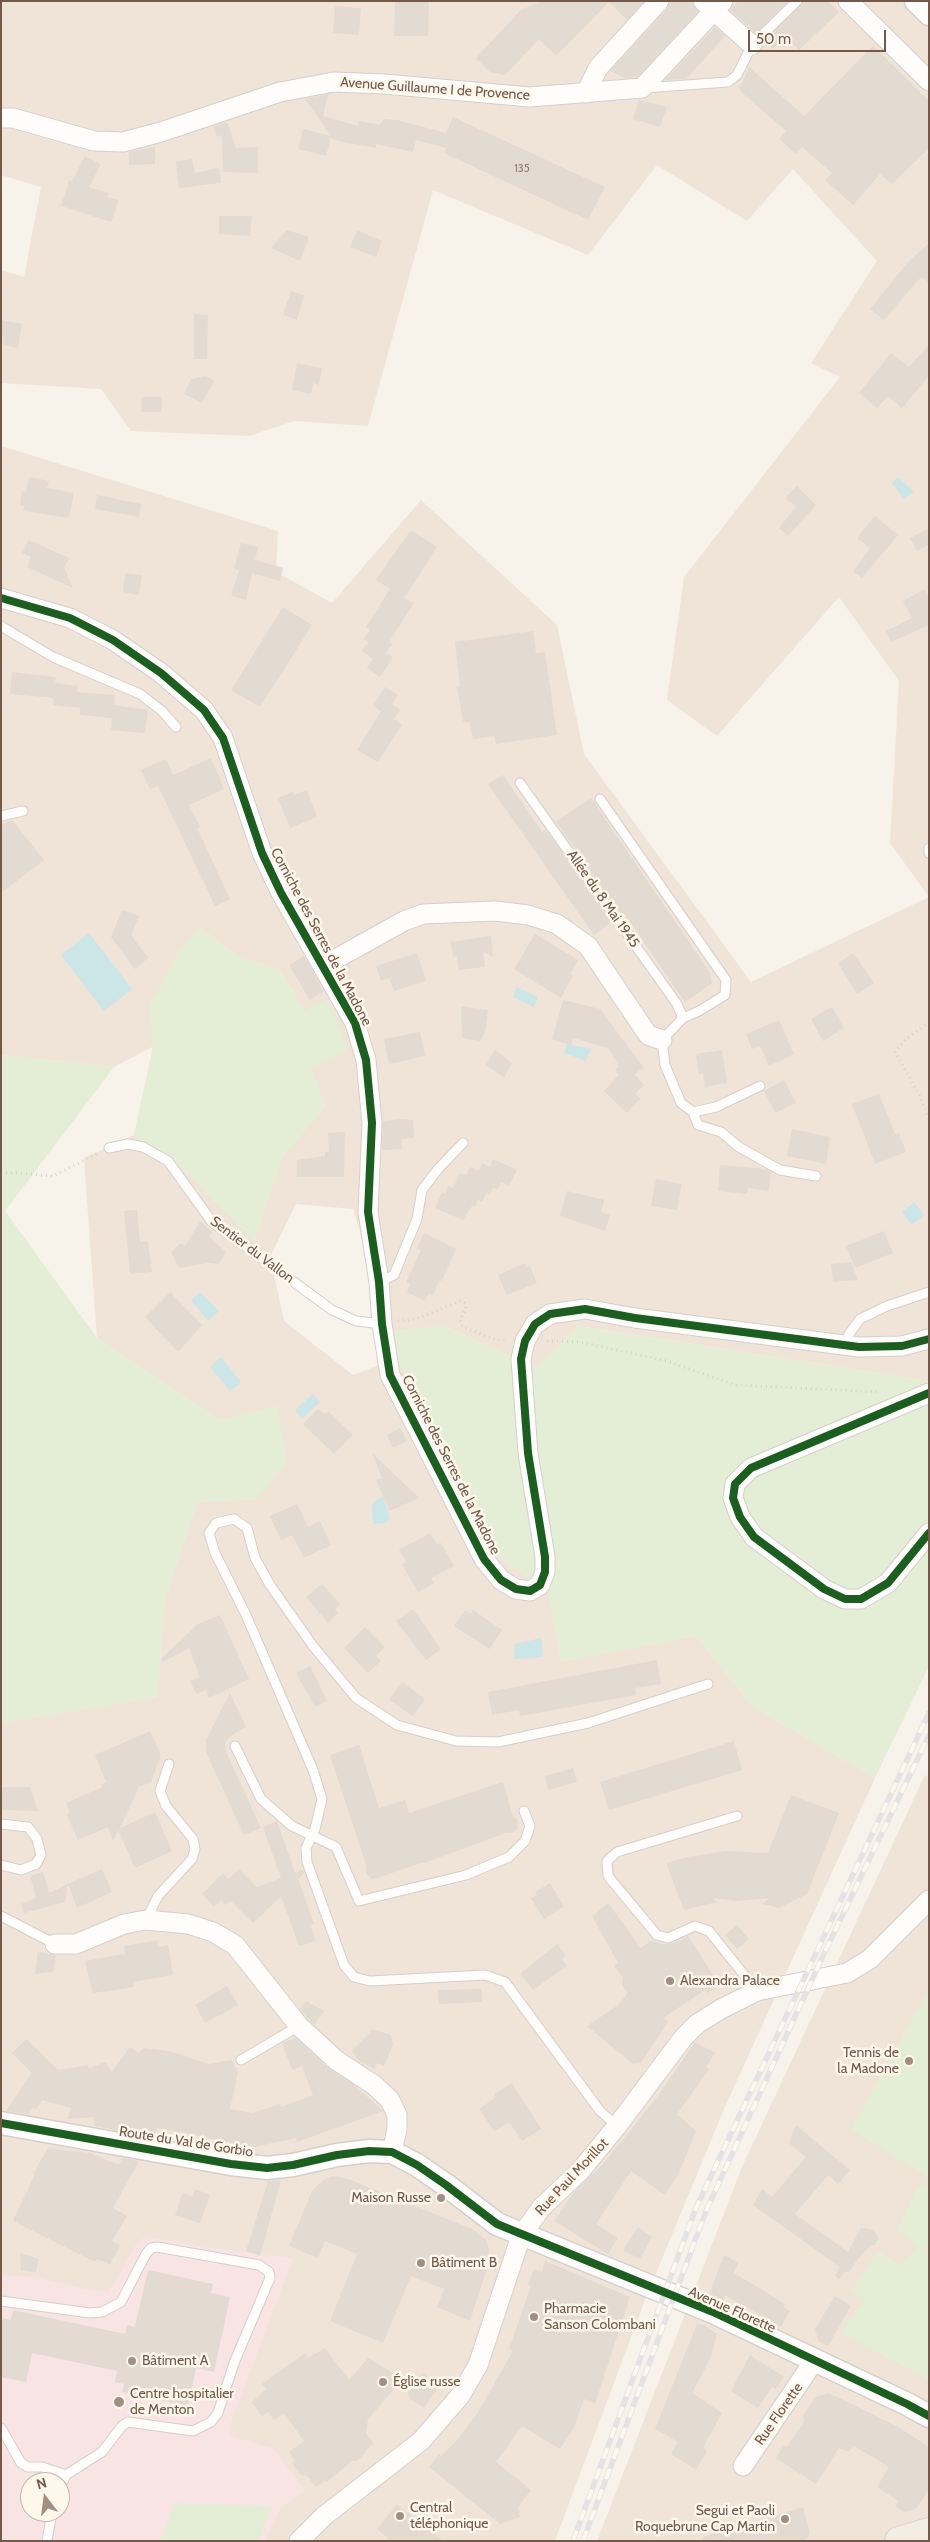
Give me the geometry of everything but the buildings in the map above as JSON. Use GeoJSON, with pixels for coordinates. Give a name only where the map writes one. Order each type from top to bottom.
{"type":"FeatureCollection","features":[{"type":"Feature","properties":{"kind":"main road"},"geometry":{"type":"LineString","coordinates":[[898,2541],[929,2532]]}},
{"type":"Feature","properties":{"kind":"street"},"geometry":{"type":"LineString","coordinates":[[586,92],[598,68],[659,1]]}},
{"type":"Feature","properties":{"kind":"street"},"geometry":{"type":"LineString","coordinates":[[848,1],[929,81]]}},
{"type":"Feature","properties":{"kind":"street"},"geometry":{"type":"LineString","coordinates":[[916,1],[929,14]]}},
{"type":"Feature","properties":{"kind":"street"},"geometry":{"type":"LineString","coordinates":[[642,88],[713,4],[752,45]]}},
{"type":"Feature","properties":{"kind":"street","name":"Avenue Guillaume I de Provence"},"geometry":{"type":"LineString","coordinates":[[1,118],[13,118],[94,141],[123,142],[161,132],[280,92],[334,82],[384,84],[530,97],[642,88]]}},
{"type":"Feature","properties":{"kind":"street","name":"Corniche des Serres de la Madone"},"geometry":{"type":"LineString","coordinates":[[1,598],[70,618],[113,640],[161,673],[204,710],[223,738],[262,853],[280,893],[355,1023],[366,1060],[372,1123],[368,1212],[390,1374],[484,1558],[501,1580],[516,1589],[530,1591],[540,1585],[545,1572],[545,1557],[528,1453],[521,1359],[525,1341],[536,1324],[550,1314],[585,1309],[634,1318],[845,1345],[902,1346],[929,1339]]}},
{"type":"Feature","properties":{"kind":"street"},"geometry":{"type":"LineString","coordinates":[[323,966],[404,920],[423,914],[495,911],[528,914],[557,924],[588,946],[648,1035],[662,1040]]}},
{"type":"Feature","properties":{"kind":"street"},"geometry":{"type":"LineString","coordinates":[[929,1393],[751,1468],[735,1484],[733,1498],[740,1517],[754,1537],[824,1589],[844,1599],[861,1599],[888,1583],[929,1533]]}},
{"type":"Feature","properties":{"kind":"street","name":"Rue Paul Morillot"},"geometry":{"type":"LineString","coordinates":[[299,2541],[324,2516],[421,2441],[439,2424],[460,2396],[478,2365],[521,2236],[541,2208],[581,2170],[617,2126],[682,2038],[705,2019],[757,1991],[847,1973],[870,1959],[929,1900]]}},
{"type":"Feature","properties":{"kind":"street"},"geometry":{"type":"LineString","coordinates":[[55,1944],[76,1944],[124,1924],[146,1920],[188,1924],[213,1932],[235,1946],[300,2026],[336,2060],[374,2085],[390,2100],[397,2122],[392,2152]]}},
{"type":"Feature","properties":{"kind":"street","name":"Route du Val de Gorbio"},"geometry":{"type":"LineString","coordinates":[[1,2123],[231,2164],[267,2168],[293,2165],[337,2155],[369,2151],[392,2152],[417,2165],[497,2224],[521,2236]]}},
{"type":"Feature","properties":{"kind":"street","name":"Avenue Florette"},"geometry":{"type":"LineString","coordinates":[[521,2236],[713,2312],[929,2416]]}},
{"type":"Feature","properties":{"kind":"street","name":"Rue Florette"},"geometry":{"type":"LineString","coordinates":[[743,2466],[814,2361]]}},
{"type":"Feature","properties":{"kind":"lane"},"geometry":{"type":"LineString","coordinates":[[642,88],[728,82],[737,75],[752,45],[797,1]]}},
{"type":"Feature","properties":{"kind":"lane"},"geometry":{"type":"LineString","coordinates":[[1,626],[52,657],[140,694],[162,711],[176,727]]}},
{"type":"Feature","properties":{"kind":"lane","name":"Allée du 8 Mai 1945"},"geometry":{"type":"LineString","coordinates":[[520,783],[677,1004],[683,1018]]}},
{"type":"Feature","properties":{"kind":"lane"},"geometry":{"type":"LineString","coordinates":[[600,799],[726,980],[725,994],[699,1011],[683,1018],[662,1040],[665,1066],[681,1103],[693,1112],[698,1125],[721,1132],[739,1147],[780,1170],[816,1176]]}},
{"type":"Feature","properties":{"kind":"lane"},"geometry":{"type":"LineString","coordinates":[[1,816],[22,811]]}},
{"type":"Feature","properties":{"kind":"lane"},"geometry":{"type":"LineString","coordinates":[[929,848],[929,854]]}},
{"type":"Feature","properties":{"kind":"lane"},"geometry":{"type":"LineString","coordinates":[[693,1112],[716,1107],[760,1086]]}},
{"type":"Feature","properties":{"kind":"lane"},"geometry":{"type":"LineString","coordinates":[[379,1282],[394,1276],[417,1219],[422,1190],[438,1169],[463,1143]]}},
{"type":"Feature","properties":{"kind":"lane","name":"Sentier du Vallon"},"geometry":{"type":"LineString","coordinates":[[109,1148],[128,1144],[142,1147],[168,1161],[212,1222],[332,1310],[356,1321],[382,1324]]}},
{"type":"Feature","properties":{"kind":"lane"},"geometry":{"type":"LineString","coordinates":[[845,1345],[849,1334],[860,1320],[887,1306],[929,1292]]}},
{"type":"Feature","properties":{"kind":"lane"},"geometry":{"type":"LineString","coordinates":[[617,2126],[600,2111],[505,1982],[485,1974],[370,1981],[354,1977],[344,1965],[307,1862],[306,1848],[322,1799],[314,1770],[246,1615],[215,1552],[209,1534],[216,1523],[234,1519],[247,1528],[255,1558],[270,1586],[312,1646],[356,1698],[398,1725],[456,1741],[498,1742],[588,1723],[708,1684]]}},
{"type":"Feature","properties":{"kind":"lane"},"geometry":{"type":"LineString","coordinates":[[235,1746],[261,1799],[292,1826],[336,1847],[359,1901],[466,1875],[509,1857],[525,1842],[530,1826],[524,1811]]}},
{"type":"Feature","properties":{"kind":"lane"},"geometry":{"type":"LineString","coordinates":[[146,1920],[158,1896],[192,1859],[195,1849],[193,1839],[166,1806],[160,1790],[169,1764]]}},
{"type":"Feature","properties":{"kind":"lane"},"geometry":{"type":"LineString","coordinates":[[738,1816],[617,1852],[607,1861],[608,1876],[656,1935],[668,1938],[695,1926],[709,1931],[757,1991]]}},
{"type":"Feature","properties":{"kind":"lane"},"geometry":{"type":"LineString","coordinates":[[1,1824],[28,1827],[37,1839],[41,1855],[36,1864],[21,1870],[1,1865]]}},
{"type":"Feature","properties":{"kind":"lane"},"geometry":{"type":"LineString","coordinates":[[1,1916],[55,1944]]}},
{"type":"Feature","properties":{"kind":"lane"},"geometry":{"type":"LineString","coordinates":[[241,2060],[300,2026]]}},
{"type":"Feature","properties":{"kind":"lane"},"geometry":{"type":"LineString","coordinates":[[1,2301],[102,2312],[121,2302],[151,2248],[258,2266],[269,2272],[270,2278],[234,2363],[218,2413],[211,2422],[193,2430],[128,2422],[122,2426],[102,2452],[70,2472]]}},
{"type":"Feature","properties":{"kind":"lane"},"geometry":{"type":"LineString","coordinates":[[1,2428],[21,2463],[28,2467],[42,2467],[57,2472]]}},
{"type":"Feature","properties":{"kind":"lane"},"geometry":{"type":"LineString","coordinates":[[47,2541],[50,2522]]}},
{"type":"Feature","properties":{"kind":"path"},"geometry":{"type":"LineString","coordinates":[[929,1022],[906,1039],[895,1052],[921,1098],[929,1121]]}},
{"type":"Feature","properties":{"kind":"path"},"geometry":{"type":"LineString","coordinates":[[1,1172],[53,1176],[109,1148]]}},
{"type":"Feature","properties":{"kind":"path"},"geometry":{"type":"LineString","coordinates":[[382,1324],[419,1318],[460,1301],[465,1303],[466,1309],[460,1320],[463,1326],[496,1340],[578,1342],[667,1361],[735,1385],[873,1393],[891,1392]]}},
{"type":"Feature","properties":{"kind":"shaded area"},"geometry":{"type":"Polygon","coordinates":[[[1,1],[929,1],[929,897],[890,843],[899,681],[839,597],[717,736],[667,700],[684,577],[840,377],[811,363],[877,261],[793,169],[747,221],[657,165],[588,255],[433,190],[368,426],[294,421],[249,436],[131,431],[101,389],[1,383],[1,270],[24,277],[41,187],[1,175],[1,1]]]}},
{"type":"Feature","properties":{"kind":"shaded area"},"geometry":{"type":"Polygon","coordinates":[[[1,446],[278,531],[276,572],[332,603],[421,500],[557,625],[584,754],[751,982],[929,897],[929,1381],[578,1326],[536,1368],[442,1325],[391,1332],[353,1209],[296,1204],[270,1257],[284,1321],[353,1375],[397,1358],[500,1558],[548,1591],[561,1661],[696,1636],[752,1706],[875,1778],[724,2109],[645,2300],[555,2541],[1,2541],[1,1723],[157,1697],[165,1599],[197,1502],[256,1499],[277,1406],[220,1420],[97,1338],[84,1158],[134,1135],[181,1166],[254,1241],[282,1157],[325,1106],[311,1069],[304,1011],[280,970],[238,957],[200,928],[149,1006],[154,1046],[114,1067],[1,1055],[1,446]]]}},
{"type":"Feature","properties":{"kind":"shaded area"},"geometry":{"type":"Polygon","coordinates":[[[925,1775],[929,1777],[929,2541],[597,2541],[742,2167],[925,1775]]]}},
{"type":"Feature","properties":{"kind":"shaded area","name":"Centre hospitalier de Menton"},"geometry":{"type":"Polygon","coordinates":[[[150,2237],[190,2245],[293,2258],[229,2428],[231,2436],[274,2449],[305,2491],[281,2507],[265,2541],[1,2541],[1,2275],[35,2277],[88,2290],[108,2292],[135,2246],[142,2239],[150,2237]]]}},
{"type":"Feature","properties":{"kind":"green space"},"geometry":{"type":"Polygon","coordinates":[[[200,928],[238,957],[280,970],[304,1011],[328,999],[348,1051],[311,1069],[325,1106],[282,1157],[254,1241],[181,1166],[134,1135],[153,1046],[149,1006],[180,949],[200,928]]]}},
{"type":"Feature","properties":{"kind":"green space"},"geometry":{"type":"Polygon","coordinates":[[[1,1055],[114,1067],[5,1211],[97,1338],[220,1420],[277,1406],[287,1463],[256,1499],[197,1502],[165,1599],[157,1697],[1,1723],[1,1055]]]}},
{"type":"Feature","properties":{"kind":"green space"},"geometry":{"type":"Polygon","coordinates":[[[442,1325],[536,1368],[577,1326],[929,1381],[929,1666],[875,1778],[752,1706],[696,1636],[561,1661],[548,1591],[500,1558],[397,1358],[391,1332],[442,1325]]]}},
{"type":"Feature","properties":{"kind":"green space","name":"Tennis de la Madone"},"geometry":{"type":"Polygon","coordinates":[[[929,1989],[929,2178],[851,2129],[929,1989]]]}},
{"type":"Feature","properties":{"kind":"green space"},"geometry":{"type":"Polygon","coordinates":[[[929,2184],[929,2254],[921,2249],[929,2255],[929,2380],[841,2333],[864,2299],[850,2292],[878,2251],[900,2265],[918,2246],[897,2229],[917,2188],[929,2184]]]}},
{"type":"Feature","properties":{"kind":"green space"},"geometry":{"type":"Polygon","coordinates":[[[174,2503],[272,2506],[258,2541],[161,2541],[174,2503]]]}},
{"type":"Feature","properties":{"kind":"water"},"geometry":{"type":"Polygon","coordinates":[[[898,477],[914,492],[904,499],[892,483],[898,477]]]}},
{"type":"Feature","properties":{"kind":"water"},"geometry":{"type":"Polygon","coordinates":[[[89,933],[132,989],[104,1011],[61,955],[89,933]]]}},
{"type":"Feature","properties":{"kind":"water"},"geometry":{"type":"Polygon","coordinates":[[[517,987],[538,997],[534,1007],[513,997],[517,987]]]}},
{"type":"Feature","properties":{"kind":"water"},"geometry":{"type":"Polygon","coordinates":[[[567,1044],[591,1049],[586,1061],[564,1053],[567,1044]]]}},
{"type":"Feature","properties":{"kind":"water"},"geometry":{"type":"Polygon","coordinates":[[[914,1202],[924,1215],[912,1225],[902,1212],[914,1202]]]}},
{"type":"Feature","properties":{"kind":"water"},"geometry":{"type":"Polygon","coordinates":[[[200,1292],[219,1311],[208,1321],[191,1300],[200,1292]]]}},
{"type":"Feature","properties":{"kind":"water"},"geometry":{"type":"Polygon","coordinates":[[[221,1357],[241,1382],[230,1391],[210,1367],[221,1357]]]}},
{"type":"Feature","properties":{"kind":"water"},"geometry":{"type":"Polygon","coordinates":[[[313,1394],[320,1402],[302,1418],[295,1410],[313,1394]]]}},
{"type":"Feature","properties":{"kind":"water"},"geometry":{"type":"Polygon","coordinates":[[[383,1496],[390,1518],[386,1523],[373,1524],[372,1504],[383,1496]]]}},
{"type":"Feature","properties":{"kind":"water"},"geometry":{"type":"Polygon","coordinates":[[[541,1638],[543,1657],[514,1659],[515,1644],[541,1638]]]}},
{"type":"Feature","properties":{"kind":"railway"},"geometry":{"type":"LineString","coordinates":[[573,2541],[696,2208],[929,1713]]}},
{"type":"Feature","properties":{"kind":"railway"},"geometry":{"type":"LineString","coordinates":[[583,2541],[706,2211],[821,1960],[929,1735]]}},
{"type":"Feature","properties":{"kind":"cycle path"},"geometry":{"type":"LineString","coordinates":[[1,598],[70,618],[113,640],[161,673],[204,710],[223,738],[262,853],[281,893],[355,1023],[366,1060],[372,1123],[368,1212],[379,1282],[382,1324],[390,1375],[484,1559],[501,1580],[516,1589],[530,1591],[540,1585],[545,1572],[545,1557],[528,1453],[521,1359],[525,1341],[535,1324],[550,1314],[585,1309],[635,1318],[859,1347],[902,1346],[929,1339]]}},
{"type":"Feature","properties":{"kind":"cycle path"},"geometry":{"type":"LineString","coordinates":[[929,1393],[751,1468],[735,1484],[733,1498],[740,1517],[754,1537],[824,1589],[845,1599],[861,1599],[888,1583],[929,1533]]}},
{"type":"Feature","properties":{"kind":"cycle path"},"geometry":{"type":"LineString","coordinates":[[1,2123],[231,2164],[267,2168],[293,2165],[337,2155],[369,2151],[392,2152],[417,2165],[497,2224],[713,2312],[929,2416]]}},
{"type":"Feature","properties":{"kind":"place","name":"Alexandra Palace"},"geometry":{"type":"Point","coordinates":[670,1981]}},
{"type":"Feature","properties":{"kind":"place","name":"Tennis de la Madone"},"geometry":{"type":"Point","coordinates":[909,2061]}},
{"type":"Feature","properties":{"kind":"place","name":"Maison Russe"},"geometry":{"type":"Point","coordinates":[441,2198]}},
{"type":"Feature","properties":{"kind":"place","name":"Bâtiment B"},"geometry":{"type":"Point","coordinates":[421,2263]}},
{"type":"Feature","properties":{"kind":"place","name":"Pharmacie Sanson Colombani"},"geometry":{"type":"Point","coordinates":[534,2317]}},
{"type":"Feature","properties":{"kind":"place","name":"Bâtiment A"},"geometry":{"type":"Point","coordinates":[132,2361]}},
{"type":"Feature","properties":{"kind":"place","name":"Église russe"},"geometry":{"type":"Point","coordinates":[383,2382]}},
{"type":"Feature","properties":{"kind":"place","name":"Centre hospitalier de Menton"},"geometry":{"type":"Point","coordinates":[119,2402]}},
{"type":"Feature","properties":{"kind":"place","name":"Central téléphonique"},"geometry":{"type":"Point","coordinates":[400,2516]}},
{"type":"Feature","properties":{"kind":"place","name":"Segui et Paoli Roquebrune Cap Martin"},"geometry":{"type":"Point","coordinates":[785,2519]}}]}
